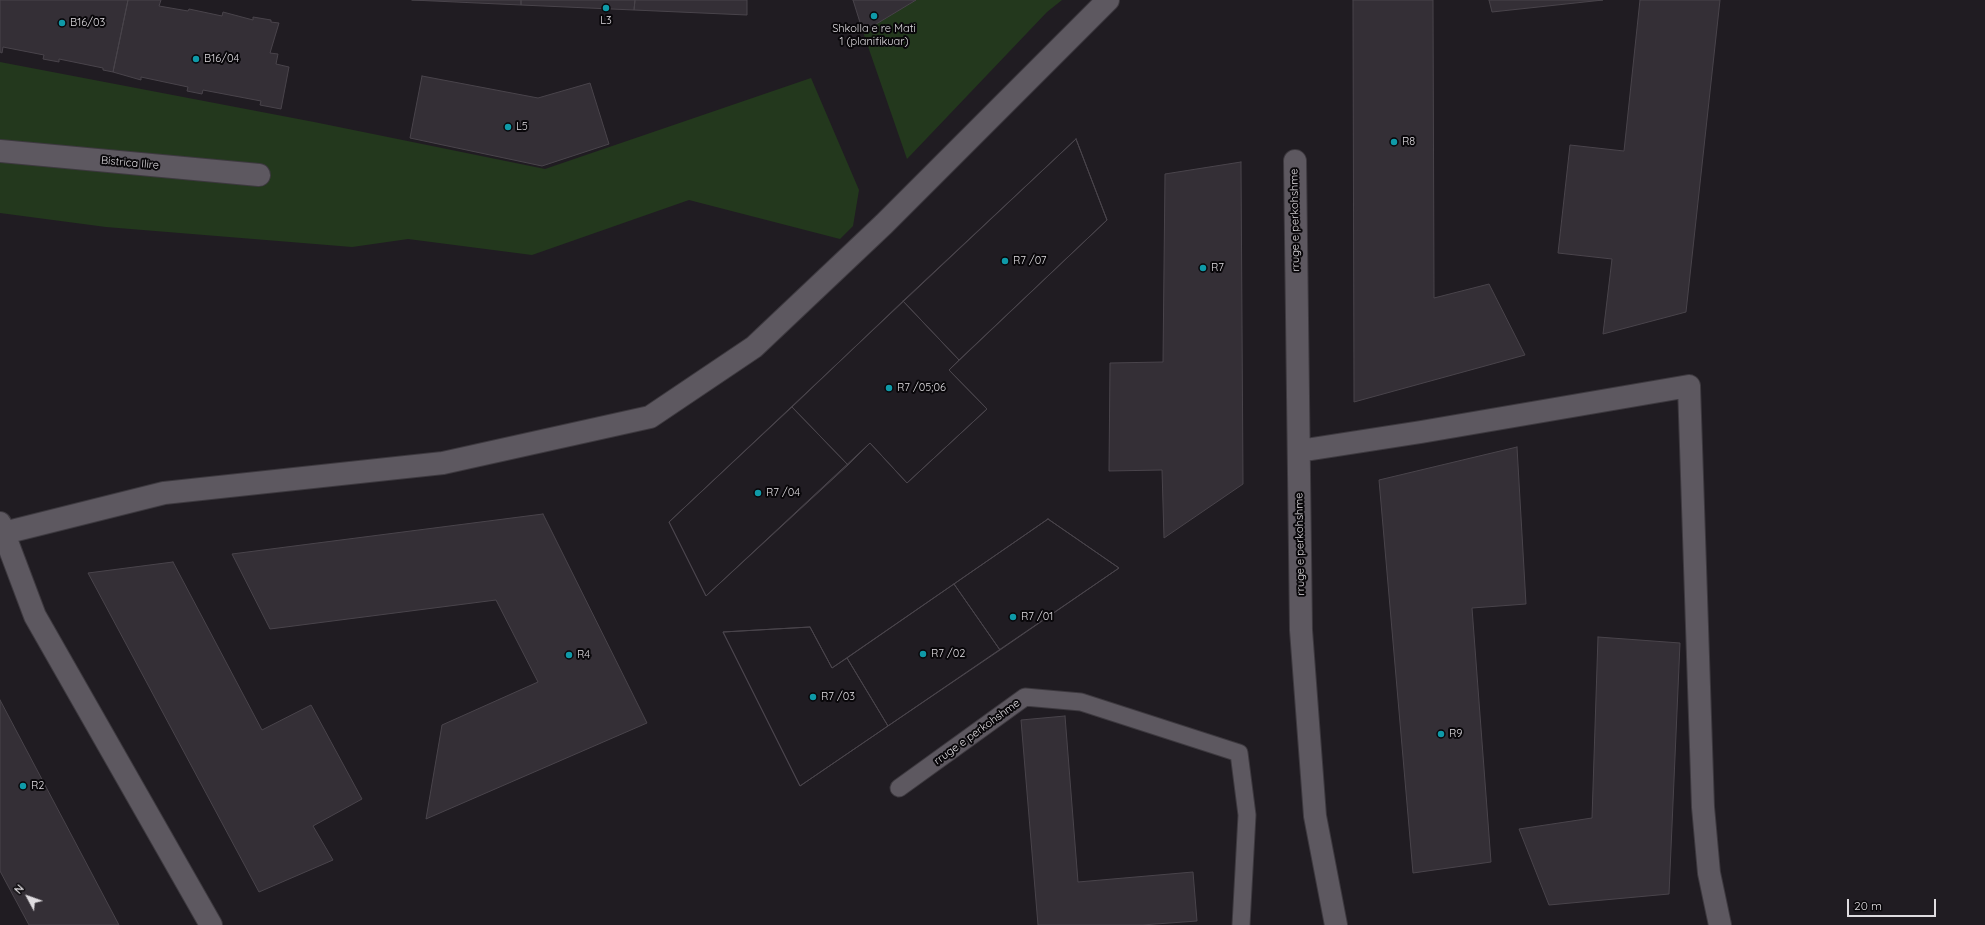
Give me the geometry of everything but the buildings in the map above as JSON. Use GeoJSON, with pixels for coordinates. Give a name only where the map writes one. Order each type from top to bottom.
{"type":"FeatureCollection","features":[{"type":"Feature","properties":{"kind":"street"},"geometry":{"type":"LineString","coordinates":[[211,925],[35,616],[2,528],[164,493],[443,463],[650,417],[754,347],[884,224],[1108,0]]}},
{"type":"Feature","properties":{"kind":"street","name":"Bistrica Ilire"},"geometry":{"type":"LineString","coordinates":[[0,151],[259,174]]}},
{"type":"Feature","properties":{"kind":"street","name":"rruge e perkohshme"},"geometry":{"type":"LineString","coordinates":[[1295,161],[1301,630],[1315,816],[1336,925]]}},
{"type":"Feature","properties":{"kind":"street"},"geometry":{"type":"LineString","coordinates":[[1299,451],[1421,432],[1689,386],[1703,807],[1709,873],[1716,925]]}},
{"type":"Feature","properties":{"kind":"lane","name":"rruge e perkohshme"},"geometry":{"type":"LineString","coordinates":[[899,788],[1025,696],[1081,702],[1239,753],[1247,815],[1241,925]]}},
{"type":"Feature","properties":{"kind":"green space"},"geometry":{"type":"Polygon","coordinates":[[[916,0],[1062,0],[1047,12],[907,159],[863,32],[916,0]]]}},
{"type":"Feature","properties":{"kind":"green space"},"geometry":{"type":"Polygon","coordinates":[[[0,62],[314,122],[545,169],[811,78],[859,190],[853,226],[840,239],[689,200],[532,255],[408,239],[352,247],[106,227],[0,213],[0,62]]]}},
{"type":"Feature","properties":{"kind":"place","name":"L3"},"geometry":{"type":"Point","coordinates":[606,8]}},
{"type":"Feature","properties":{"kind":"place","name":"Shkolla e re Mati 1 (planifikuar)"},"geometry":{"type":"Point","coordinates":[874,16]}},
{"type":"Feature","properties":{"kind":"place","name":"B16/03"},"geometry":{"type":"Point","coordinates":[62,23]}},
{"type":"Feature","properties":{"kind":"place","name":"B16/04"},"geometry":{"type":"Point","coordinates":[196,59]}},
{"type":"Feature","properties":{"kind":"place","name":"L5"},"geometry":{"type":"Point","coordinates":[508,127]}},
{"type":"Feature","properties":{"kind":"place","name":"R8"},"geometry":{"type":"Point","coordinates":[1394,142]}},
{"type":"Feature","properties":{"kind":"place","name":"R7 /07"},"geometry":{"type":"Point","coordinates":[1005,261]}},
{"type":"Feature","properties":{"kind":"place","name":"R7"},"geometry":{"type":"Point","coordinates":[1203,268]}},
{"type":"Feature","properties":{"kind":"place","name":"R7 /05;06"},"geometry":{"type":"Point","coordinates":[889,388]}},
{"type":"Feature","properties":{"kind":"place","name":"R7 /04"},"geometry":{"type":"Point","coordinates":[758,493]}},
{"type":"Feature","properties":{"kind":"place","name":"R7 /01"},"geometry":{"type":"Point","coordinates":[1013,617]}},
{"type":"Feature","properties":{"kind":"place","name":"R7 /02"},"geometry":{"type":"Point","coordinates":[923,654]}},
{"type":"Feature","properties":{"kind":"place","name":"R4"},"geometry":{"type":"Point","coordinates":[569,655]}},
{"type":"Feature","properties":{"kind":"place","name":"R7 /03"},"geometry":{"type":"Point","coordinates":[813,697]}},
{"type":"Feature","properties":{"kind":"place","name":"R9"},"geometry":{"type":"Point","coordinates":[1441,734]}},
{"type":"Feature","properties":{"kind":"place","name":"R2"},"geometry":{"type":"Point","coordinates":[23,786]}}]}
